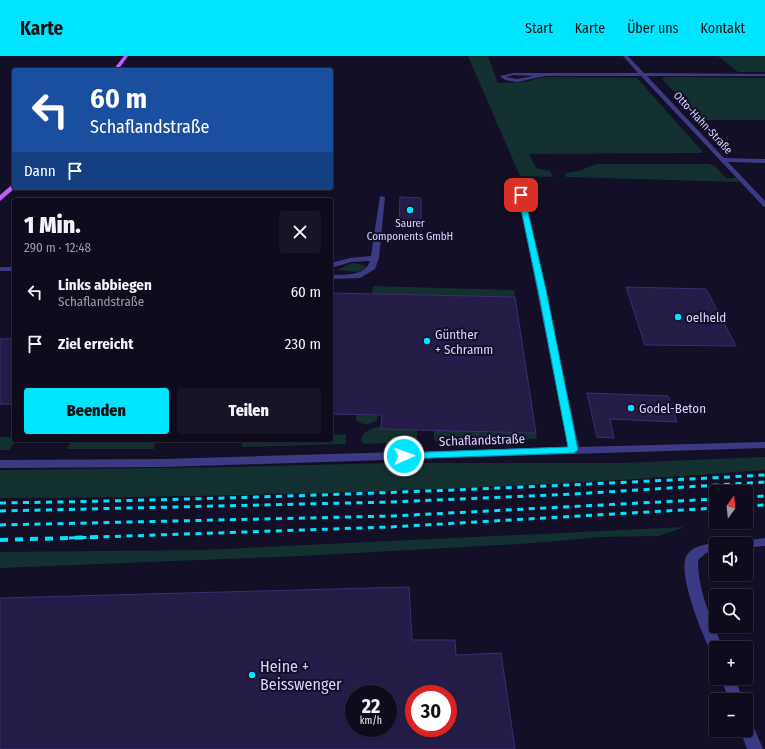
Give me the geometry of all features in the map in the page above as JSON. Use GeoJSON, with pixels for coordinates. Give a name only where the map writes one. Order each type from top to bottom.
{"type":"FeatureCollection","features":[{"type":"Feature","properties":{"kind":"main road"},"geometry":{"type":"LineString","coordinates":[[117,68],[126,56]]}},
{"type":"Feature","properties":{"kind":"main road"},"geometry":{"type":"LineString","coordinates":[[0,199],[12,187]]}},
{"type":"Feature","properties":{"kind":"street","name":"Otto-Hahn-Straße"},"geometry":{"type":"LineString","coordinates":[[626,56],[765,205]]}},
{"type":"Feature","properties":{"kind":"street"},"geometry":{"type":"LineString","coordinates":[[545,74],[518,80],[508,79],[502,76],[513,74],[545,74],[643,75],[765,75]]}},
{"type":"Feature","properties":{"kind":"street"},"geometry":{"type":"LineString","coordinates":[[724,160],[765,161]]}},
{"type":"Feature","properties":{"kind":"street"},"geometry":{"type":"LineString","coordinates":[[521,195],[542,290],[574,450]]}},
{"type":"Feature","properties":{"kind":"street"},"geometry":{"type":"LineString","coordinates":[[333,277],[360,276],[367,273],[371,269],[375,258],[382,196]]}},
{"type":"Feature","properties":{"kind":"street"},"geometry":{"type":"LineString","coordinates":[[333,265],[350,260],[375,258]]}},
{"type":"Feature","properties":{"kind":"street"},"geometry":{"type":"LineString","coordinates":[[0,269],[12,269]]}},
{"type":"Feature","properties":{"kind":"street","name":"Schaflandstraße"},"geometry":{"type":"LineString","coordinates":[[3,464],[164,464],[765,445]]}},
{"type":"Feature","properties":{"kind":"street"},"geometry":{"type":"LineString","coordinates":[[753,543],[765,542]]}},
{"type":"Feature","properties":{"kind":"street"},"geometry":{"type":"LineString","coordinates":[[709,548],[703,549],[692,558],[690,572],[693,585],[713,641]]}},
{"type":"Feature","properties":{"kind":"street"},"geometry":{"type":"LineString","coordinates":[[750,737],[755,749]]}},
{"type":"Feature","properties":{"kind":"green space"},"geometry":{"type":"Polygon","coordinates":[[[468,56],[488,56],[498,83],[526,82],[542,77],[637,78],[702,151],[702,153],[529,154],[536,168],[550,171],[553,177],[520,176],[468,56]]]}},
{"type":"Feature","properties":{"kind":"green space"},"geometry":{"type":"Polygon","coordinates":[[[718,56],[765,56],[765,72],[738,72],[718,56]]]}},
{"type":"Feature","properties":{"kind":"green space"},"geometry":{"type":"Polygon","coordinates":[[[665,77],[765,78],[765,120],[701,120],[662,79],[665,77]]]}},
{"type":"Feature","properties":{"kind":"green space"},"geometry":{"type":"Polygon","coordinates":[[[596,164],[709,164],[715,166],[726,178],[737,178],[740,182],[566,177],[565,173],[579,171],[596,164]]]}},
{"type":"Feature","properties":{"kind":"green space"},"geometry":{"type":"Polygon","coordinates":[[[352,263],[365,265],[366,268],[359,272],[337,270],[352,263]]]}},
{"type":"Feature","properties":{"kind":"green space"},"geometry":{"type":"Polygon","coordinates":[[[373,286],[514,290],[515,297],[372,294],[373,286]]]}},
{"type":"Feature","properties":{"kind":"green space"},"geometry":{"type":"Polygon","coordinates":[[[356,414],[378,415],[377,420],[366,424],[356,420],[356,414]]]}},
{"type":"Feature","properties":{"kind":"green space"},"geometry":{"type":"Polygon","coordinates":[[[382,426],[417,430],[417,438],[414,442],[364,444],[361,441],[366,432],[382,426]]]}},
{"type":"Feature","properties":{"kind":"green space"},"geometry":{"type":"Polygon","coordinates":[[[434,430],[536,433],[537,439],[436,442],[434,439],[434,430]]]}},
{"type":"Feature","properties":{"kind":"green space"},"geometry":{"type":"Polygon","coordinates":[[[346,434],[346,444],[241,447],[243,442],[333,442],[333,435],[346,434]]]}},
{"type":"Feature","properties":{"kind":"green space"},"geometry":{"type":"Polygon","coordinates":[[[0,437],[12,437],[12,442],[15,442],[10,450],[0,450],[0,437]]]}},
{"type":"Feature","properties":{"kind":"green space"},"geometry":{"type":"Polygon","coordinates":[[[70,442],[155,442],[154,449],[67,449],[70,442]]]}},
{"type":"Feature","properties":{"kind":"green space"},"geometry":{"type":"Polygon","coordinates":[[[765,457],[765,470],[574,483],[287,494],[0,498],[0,470],[387,463],[621,463],[765,457]]]}},
{"type":"Feature","properties":{"kind":"green space"},"geometry":{"type":"Polygon","coordinates":[[[684,527],[659,536],[603,537],[521,544],[301,556],[0,568],[0,552],[202,550],[684,527]]]}},
{"type":"Feature","properties":{"kind":"building","name":"Saurer Components GmbH"},"geometry":{"type":"Polygon","coordinates":[[[400,197],[421,198],[421,224],[399,223],[400,197]]]}},
{"type":"Feature","properties":{"kind":"building","name":"oelheld"},"geometry":{"type":"Polygon","coordinates":[[[626,287],[706,289],[736,346],[645,345],[626,287]]]}},
{"type":"Feature","properties":{"kind":"building","name":"Günther + Schramm"},"geometry":{"type":"Polygon","coordinates":[[[333,293],[515,297],[536,433],[381,429],[382,415],[333,414],[333,293]]]}},
{"type":"Feature","properties":{"kind":"building"},"geometry":{"type":"Polygon","coordinates":[[[0,339],[12,339],[12,404],[0,404],[0,339]]]}},
{"type":"Feature","properties":{"kind":"building","name":"Godel-Beton"},"geometry":{"type":"Polygon","coordinates":[[[587,393],[668,396],[677,422],[610,419],[614,438],[597,437],[587,393]]]}},
{"type":"Feature","properties":{"kind":"building","name":"Heine + Beisswenger"},"geometry":{"type":"Polygon","coordinates":[[[409,587],[412,640],[455,640],[456,655],[501,653],[515,749],[0,749],[0,598],[409,587]]]}},
{"type":"Feature","properties":{"kind":"railway"},"geometry":{"type":"LineString","coordinates":[[0,503],[382,493],[765,475]]}},
{"type":"Feature","properties":{"kind":"railway"},"geometry":{"type":"LineString","coordinates":[[0,511],[391,502],[574,494],[765,482]]}},
{"type":"Feature","properties":{"kind":"railway"},"geometry":{"type":"LineString","coordinates":[[753,497],[765,496]]}},
{"type":"Feature","properties":{"kind":"railway"},"geometry":{"type":"LineString","coordinates":[[0,525],[393,516],[709,499]]}},
{"type":"Feature","properties":{"kind":"railway"},"geometry":{"type":"LineString","coordinates":[[753,506],[765,505]]}},
{"type":"Feature","properties":{"kind":"railway"},"geometry":{"type":"LineString","coordinates":[[92,537],[390,527],[709,508]]}},
{"type":"Feature","properties":{"kind":"railway"},"geometry":{"type":"LineString","coordinates":[[0,540],[92,537]]}},
{"type":"Feature","properties":{"kind":"railway"},"geometry":{"type":"LineString","coordinates":[[69,538],[92,537]]}},
{"type":"Feature","properties":{"kind":"railway"},"geometry":{"type":"LineString","coordinates":[[92,537],[99,537]]}},
{"type":"Feature","properties":{"kind":"place","name":"Saurer Components GmbH"},"geometry":{"type":"Point","coordinates":[410,210]}},
{"type":"Feature","properties":{"kind":"place","name":"oelheld"},"geometry":{"type":"Point","coordinates":[678,317]}},
{"type":"Feature","properties":{"kind":"place","name":"Günther + Schramm"},"geometry":{"type":"Point","coordinates":[427,341]}},
{"type":"Feature","properties":{"kind":"place","name":"Godel-Beton"},"geometry":{"type":"Point","coordinates":[631,408]}},
{"type":"Feature","properties":{"kind":"place","name":"Heine + Beisswenger"},"geometry":{"type":"Point","coordinates":[252,675]}},
{"type":"Feature","properties":{"kind":"route"},"geometry":{"type":"LineString","coordinates":[[404,456],[574,450],[542,290],[521,195]]}}]}
